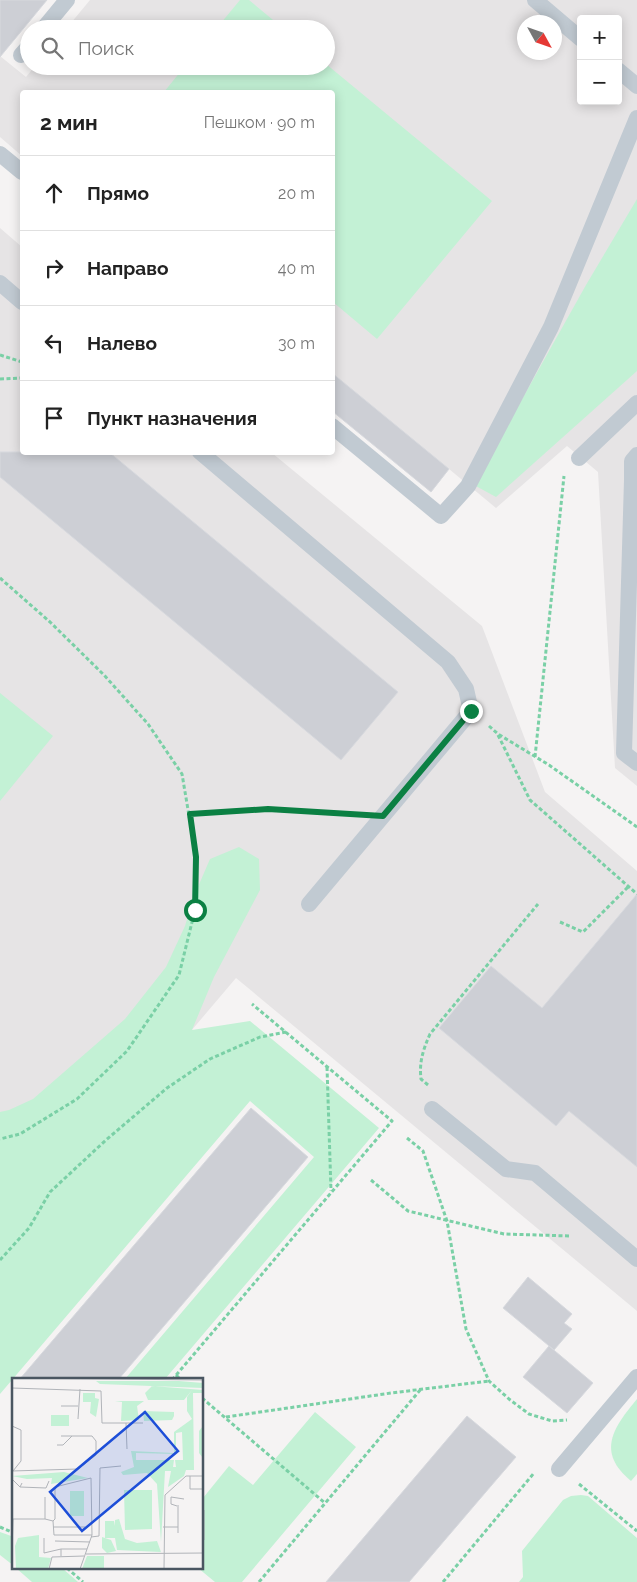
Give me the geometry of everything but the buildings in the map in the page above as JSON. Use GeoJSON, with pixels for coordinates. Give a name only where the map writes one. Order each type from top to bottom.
{"type":"FeatureCollection","features":[{"type":"Feature","properties":{"kind":"lane"},"geometry":{"type":"LineString","coordinates":[[50,20],[67,0]]}},
{"type":"Feature","properties":{"kind":"lane"},"geometry":{"type":"LineString","coordinates":[[535,0],[577,36]]}},
{"type":"Feature","properties":{"kind":"lane"},"geometry":{"type":"LineString","coordinates":[[622,73],[637,86]]}},
{"type":"Feature","properties":{"kind":"lane"},"geometry":{"type":"LineString","coordinates":[[335,428],[441,516],[468,486],[551,327],[637,118]]}},
{"type":"Feature","properties":{"kind":"lane"},"geometry":{"type":"LineString","coordinates":[[0,154],[20,170]]}},
{"type":"Feature","properties":{"kind":"lane"},"geometry":{"type":"LineString","coordinates":[[0,283],[20,300]]}},
{"type":"Feature","properties":{"kind":"lane"},"geometry":{"type":"LineString","coordinates":[[579,458],[637,403]]}},
{"type":"Feature","properties":{"kind":"lane"},"geometry":{"type":"LineString","coordinates":[[204,455],[448,662],[466,689],[471,711],[310,904]]}},
{"type":"Feature","properties":{"kind":"lane"},"geometry":{"type":"LineString","coordinates":[[637,455],[632,461],[624,752],[637,763]]}},
{"type":"Feature","properties":{"kind":"lane"},"geometry":{"type":"LineString","coordinates":[[432,1109],[506,1169],[535,1173],[637,1258]]}},
{"type":"Feature","properties":{"kind":"lane"},"geometry":{"type":"LineString","coordinates":[[559,1469],[637,1377]]}},
{"type":"Feature","properties":{"kind":"path"},"geometry":{"type":"LineString","coordinates":[[0,354],[20,361]]}},
{"type":"Feature","properties":{"kind":"path"},"geometry":{"type":"LineString","coordinates":[[0,379],[20,378]]}},
{"type":"Feature","properties":{"kind":"path"},"geometry":{"type":"LineString","coordinates":[[535,757],[564,476],[579,458]]}},
{"type":"Feature","properties":{"kind":"path"},"geometry":{"type":"LineString","coordinates":[[0,578],[50,622],[104,675],[148,724],[182,774],[196,857],[195,910],[179,975],[127,1051],[77,1099],[20,1134],[0,1139]]}},
{"type":"Feature","properties":{"kind":"path"},"geometry":{"type":"LineString","coordinates":[[471,711],[498,734],[637,827]]}},
{"type":"Feature","properties":{"kind":"path"},"geometry":{"type":"LineString","coordinates":[[498,734],[530,800],[637,894]]}},
{"type":"Feature","properties":{"kind":"path"},"geometry":{"type":"LineString","coordinates":[[190,814],[268,809],[383,816]]}},
{"type":"Feature","properties":{"kind":"path"},"geometry":{"type":"LineString","coordinates":[[560,922],[583,932],[629,886]]}},
{"type":"Feature","properties":{"kind":"path"},"geometry":{"type":"LineString","coordinates":[[428,1085],[421,1079],[420,1067],[423,1050],[430,1034],[538,904]]}},
{"type":"Feature","properties":{"kind":"path"},"geometry":{"type":"LineString","coordinates":[[174,1378],[392,1121],[252,1004]]}},
{"type":"Feature","properties":{"kind":"path"},"geometry":{"type":"LineString","coordinates":[[0,1260],[29,1228],[50,1192],[106,1140],[167,1088],[210,1059],[260,1037],[286,1032]]}},
{"type":"Feature","properties":{"kind":"path"},"geometry":{"type":"LineString","coordinates":[[327,1067],[331,1192]]}},
{"type":"Feature","properties":{"kind":"path"},"geometry":{"type":"LineString","coordinates":[[407,1138],[423,1152],[447,1221],[466,1329],[489,1381],[529,1414],[552,1421],[604,1416]]}},
{"type":"Feature","properties":{"kind":"path"},"geometry":{"type":"LineString","coordinates":[[371,1180],[408,1211],[447,1221],[504,1234],[612,1238]]}},
{"type":"Feature","properties":{"kind":"path"},"geometry":{"type":"LineString","coordinates":[[176,1375],[179,1378]]}},
{"type":"Feature","properties":{"kind":"path"},"geometry":{"type":"LineString","coordinates":[[226,1417],[489,1381]]}},
{"type":"Feature","properties":{"kind":"path"},"geometry":{"type":"LineString","coordinates":[[259,1582],[421,1389]]}},
{"type":"Feature","properties":{"kind":"path"},"geometry":{"type":"LineString","coordinates":[[204,1400],[325,1503]]}},
{"type":"Feature","properties":{"kind":"path"},"geometry":{"type":"LineString","coordinates":[[559,1469],[592,1492],[637,1531]]}},
{"type":"Feature","properties":{"kind":"path"},"geometry":{"type":"LineString","coordinates":[[0,1528],[12,1532]]}},
{"type":"Feature","properties":{"kind":"path"},"geometry":{"type":"LineString","coordinates":[[69,1570],[83,1582]]}},
{"type":"Feature","properties":{"kind":"shaded area"},"geometry":{"type":"Polygon","coordinates":[[[90,0],[637,0],[637,786],[615,768],[598,472],[567,446],[496,508],[449,469],[431,492],[335,413],[335,90],[20,90],[20,154],[0,137],[0,56],[20,72],[20,75],[26,77],[28,75],[335,75],[335,20],[73,20],[90,0]]]}},
{"type":"Feature","properties":{"kind":"shaded area"},"geometry":{"type":"Polygon","coordinates":[[[0,228],[20,245],[20,455],[274,455],[482,626],[545,792],[637,871],[637,1311],[236,978],[0,1256],[0,228]]]}},
{"type":"Feature","properties":{"kind":"green space"},"geometry":{"type":"Polygon","coordinates":[[[240,0],[249,0],[273,20],[223,20],[240,0]]]}},
{"type":"Feature","properties":{"kind":"green space"},"geometry":{"type":"Polygon","coordinates":[[[335,71],[492,201],[377,339],[335,304],[335,90],[166,90],[178,75],[335,75],[335,71]]]}},
{"type":"Feature","properties":{"kind":"green space"},"geometry":{"type":"Polygon","coordinates":[[[637,199],[637,371],[496,497],[474,485],[586,285],[637,199]]]}},
{"type":"Feature","properties":{"kind":"green space"},"geometry":{"type":"Polygon","coordinates":[[[0,693],[53,736],[0,801],[0,693]]]}},
{"type":"Feature","properties":{"kind":"green space"},"geometry":{"type":"Polygon","coordinates":[[[239,847],[259,859],[260,890],[214,977],[192,1030],[250,1021],[379,1128],[166,1378],[126,1378],[314,1157],[250,1101],[0,1394],[0,1112],[33,1099],[125,1019],[166,967],[185,926],[194,896],[210,859],[239,847]]]}},
{"type":"Feature","properties":{"kind":"green space"},"geometry":{"type":"Polygon","coordinates":[[[637,1399],[637,1474],[631,1481],[620,1470],[611,1450],[615,1430],[637,1399]]]}},
{"type":"Feature","properties":{"kind":"green space"},"geometry":{"type":"Polygon","coordinates":[[[315,1412],[356,1447],[242,1582],[215,1582],[200,1570],[204,1570],[204,1497],[229,1466],[253,1485],[315,1412]]]}},
{"type":"Feature","properties":{"kind":"green space"},"geometry":{"type":"Polygon","coordinates":[[[571,1496],[588,1496],[637,1538],[637,1582],[519,1582],[523,1577],[522,1551],[563,1500],[571,1496]]]}},
{"type":"Feature","properties":{"kind":"green space"},"geometry":{"type":"Polygon","coordinates":[[[0,1532],[12,1536],[12,1564],[0,1555],[0,1532]]]}},
{"type":"Feature","properties":{"kind":"green space"},"geometry":{"type":"Polygon","coordinates":[[[18,1570],[64,1570],[78,1582],[32,1582],[18,1570]]]}},
{"type":"Feature","properties":{"kind":"route"},"geometry":{"type":"LineString","coordinates":[[195,910],[196,857],[190,814],[268,809],[383,816],[471,711]]}}]}
